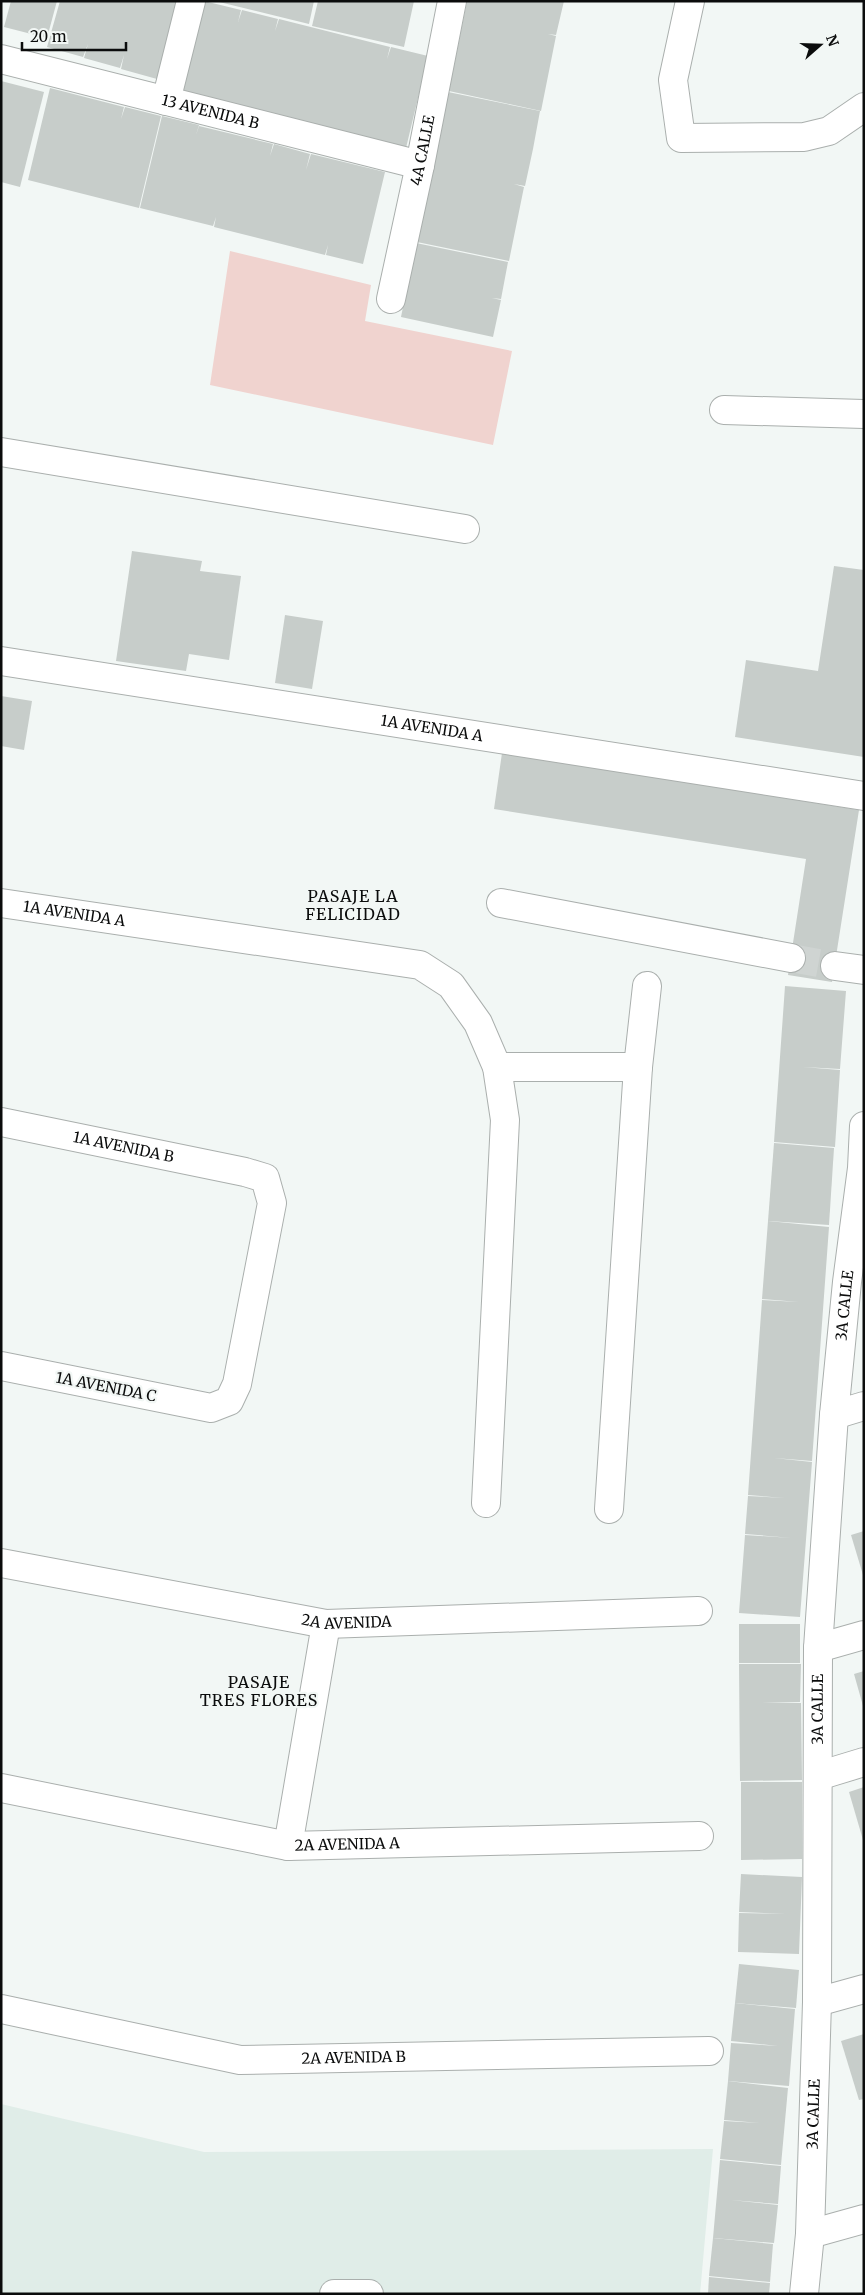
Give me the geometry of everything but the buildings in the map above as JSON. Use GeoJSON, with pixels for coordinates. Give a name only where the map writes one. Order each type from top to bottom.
{"type":"FeatureCollection","features":[{"type":"Feature","properties":{"kind":"street"},"geometry":{"type":"LineString","coordinates":[[166,101],[191,1]]}},
{"type":"Feature","properties":{"kind":"street","name":"4A CALLE"},"geometry":{"type":"LineString","coordinates":[[391,299],[452,1]]}},
{"type":"Feature","properties":{"kind":"street"},"geometry":{"type":"LineString","coordinates":[[690,1],[673,80],[681,138],[804,137],[829,130],[864,107]]}},
{"type":"Feature","properties":{"kind":"street","name":"13 AVENIDA B"},"geometry":{"type":"LineString","coordinates":[[1,59],[420,164]]}},
{"type":"Feature","properties":{"kind":"street"},"geometry":{"type":"LineString","coordinates":[[724,410],[864,414]]}},
{"type":"Feature","properties":{"kind":"street"},"geometry":{"type":"LineString","coordinates":[[1,452],[465,529]]}},
{"type":"Feature","properties":{"kind":"street","name":"1A AVENIDA A"},"geometry":{"type":"LineString","coordinates":[[1,661],[864,796]]}},
{"type":"Feature","properties":{"kind":"street","name":"1A AVENIDA A"},"geometry":{"type":"LineString","coordinates":[[1,903],[420,965],[451,985],[478,1023],[497,1067],[505,1120],[486,1503]]}},
{"type":"Feature","properties":{"kind":"street"},"geometry":{"type":"LineString","coordinates":[[500,903],[791,958]]}},
{"type":"Feature","properties":{"kind":"street"},"geometry":{"type":"LineString","coordinates":[[835,966],[864,970]]}},
{"type":"Feature","properties":{"kind":"street"},"geometry":{"type":"LineString","coordinates":[[609,1509],[638,1067],[647,986]]}},
{"type":"Feature","properties":{"kind":"street"},"geometry":{"type":"LineString","coordinates":[[497,1067],[638,1067]]}},
{"type":"Feature","properties":{"kind":"street","name":"1A AVENIDA B"},"geometry":{"type":"LineString","coordinates":[[1,1122],[245,1172],[265,1178],[272,1203],[237,1384],[229,1401],[211,1408]]}},
{"type":"Feature","properties":{"kind":"street","name":"3A CALLE"},"geometry":{"type":"LineString","coordinates":[[804,2294],[810,2234],[817,2002],[818,1648],[834,1416],[855,1279],[864,1126]]}},
{"type":"Feature","properties":{"kind":"street","name":"1A AVENIDA C"},"geometry":{"type":"LineString","coordinates":[[1,1366],[211,1408]]}},
{"type":"Feature","properties":{"kind":"street"},"geometry":{"type":"LineString","coordinates":[[834,1416],[864,1406]]}},
{"type":"Feature","properties":{"kind":"street","name":"2A AVENIDA"},"geometry":{"type":"LineString","coordinates":[[1,1563],[326,1624],[698,1611]]}},
{"type":"Feature","properties":{"kind":"street"},"geometry":{"type":"LineString","coordinates":[[288,1846],[326,1624]]}},
{"type":"Feature","properties":{"kind":"street"},"geometry":{"type":"LineString","coordinates":[[818,1648],[864,1635]]}},
{"type":"Feature","properties":{"kind":"street"},"geometry":{"type":"LineString","coordinates":[[818,1776],[864,1762]]}},
{"type":"Feature","properties":{"kind":"street","name":"2A AVENIDA A"},"geometry":{"type":"LineString","coordinates":[[1,1788],[288,1846],[699,1836]]}},
{"type":"Feature","properties":{"kind":"street"},"geometry":{"type":"LineString","coordinates":[[817,2002],[864,1989]]}},
{"type":"Feature","properties":{"kind":"street","name":"2A AVENIDA B"},"geometry":{"type":"LineString","coordinates":[[1,2008],[240,2060],[709,2051]]}},
{"type":"Feature","properties":{"kind":"street"},"geometry":{"type":"LineString","coordinates":[[810,2234],[864,2219]]}},
{"type":"Feature","properties":{"kind":"street"},"geometry":{"type":"LineString","coordinates":[[334,2294],[368,2294]]}},
{"type":"Feature","properties":{"kind":"shaded area"},"geometry":{"type":"Polygon","coordinates":[[[230,251],[371,285],[365,321],[512,351],[493,445],[210,385],[230,251]]]}},
{"type":"Feature","properties":{"kind":"shaded area"},"geometry":{"type":"Polygon","coordinates":[[[1,2104],[204,2152],[713,2149],[700,2294],[1,2294],[1,2104]]]}},
{"type":"Feature","properties":{"kind":"tunnel"},"geometry":{"type":"LineString","coordinates":[[791,958],[835,966]]}},
{"type":"Feature","properties":{"kind":"district","name":"PASAJE LA FELICIDAD"},"geometry":{"type":"Point","coordinates":[353,905]}},
{"type":"Feature","properties":{"kind":"district","name":"PASAJE TRES FLORES"},"geometry":{"type":"Point","coordinates":[259,1691]}}]}
